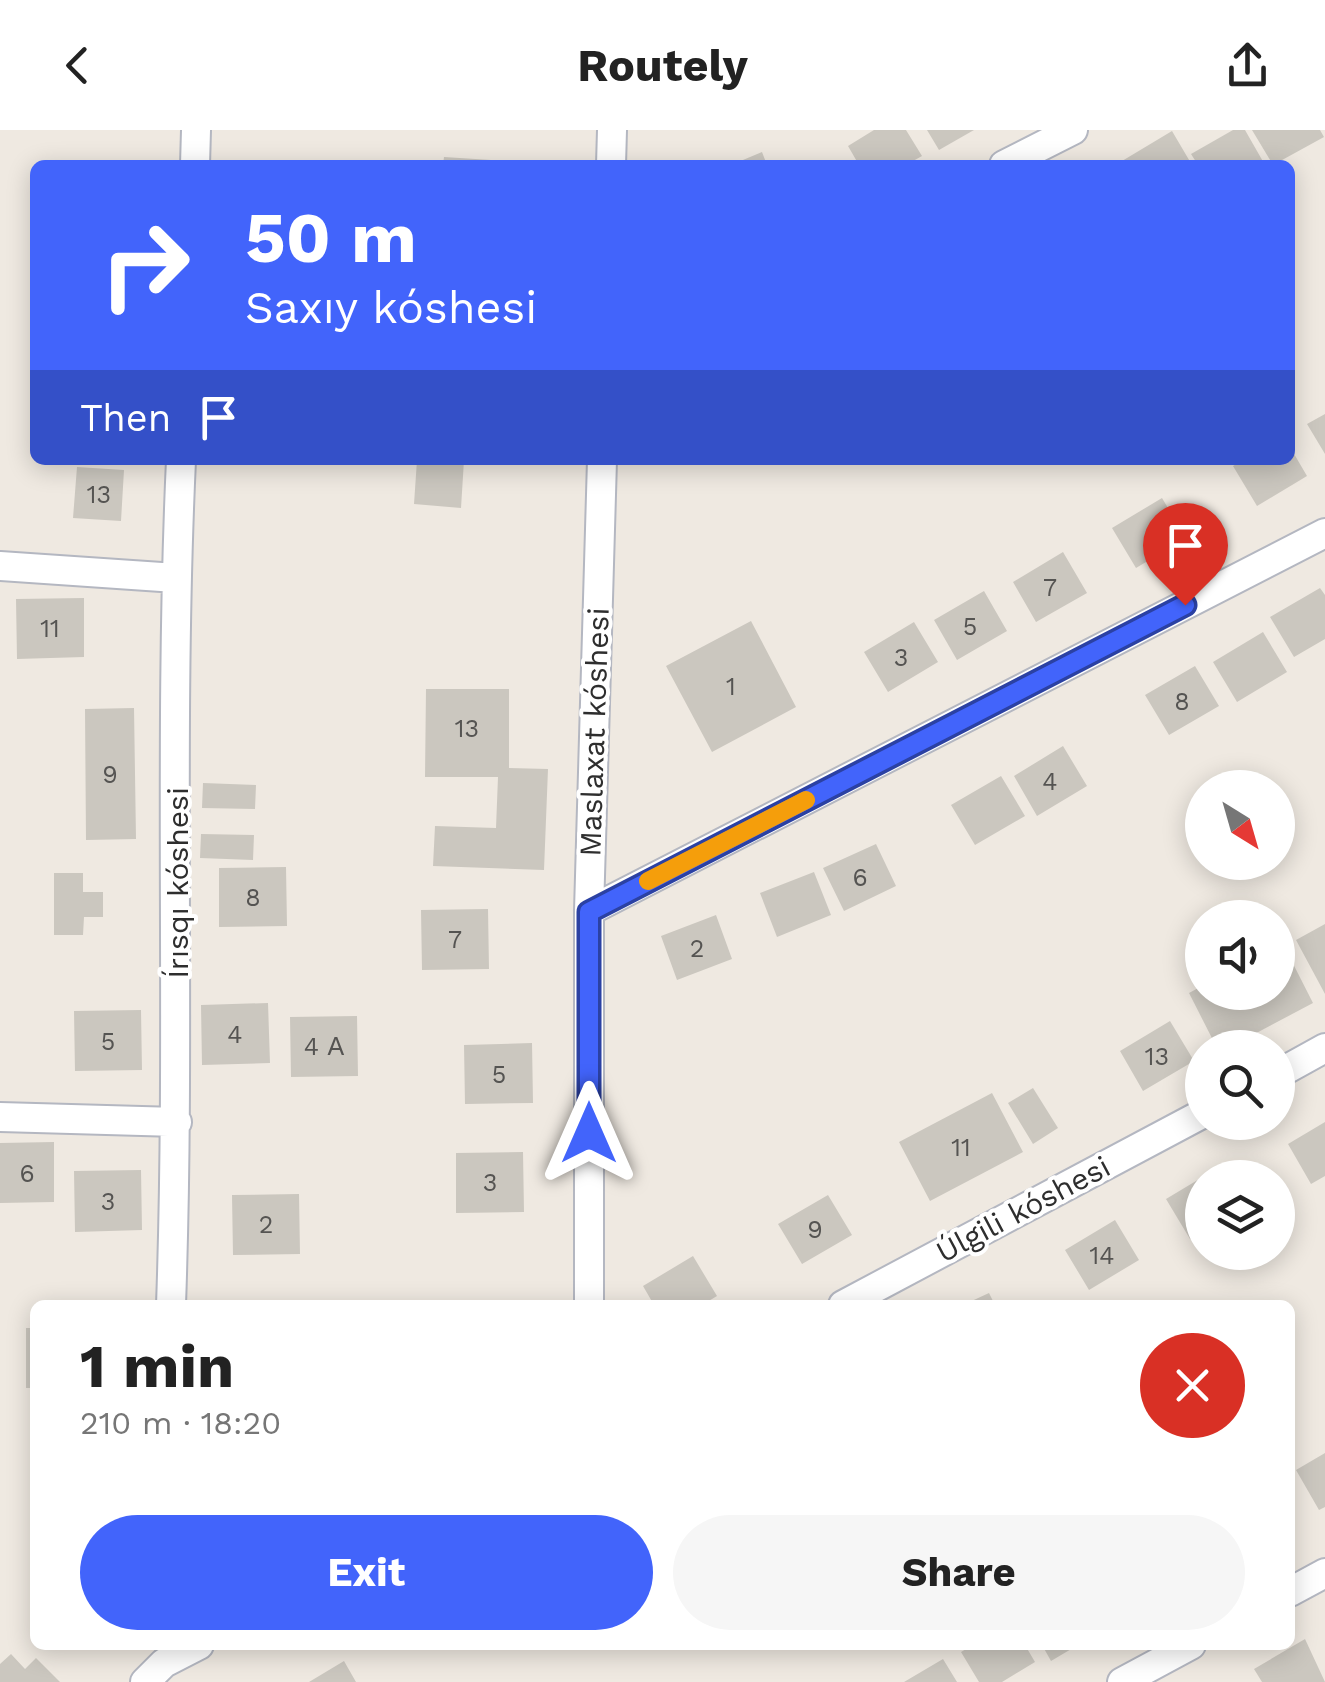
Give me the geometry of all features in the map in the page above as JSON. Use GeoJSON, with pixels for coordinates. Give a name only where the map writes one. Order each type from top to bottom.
{"type":"FeatureCollection","features":[{"type":"Feature","properties":{"kind":"street"},"geometry":{"type":"LineString","coordinates":[[195,160],[196,130]]}},
{"type":"Feature","properties":{"kind":"street"},"geometry":{"type":"LineString","coordinates":[[611,160],[612,130]]}},
{"type":"Feature","properties":{"kind":"street"},"geometry":{"type":"LineString","coordinates":[[1014,160],[1073,130]]}},
{"type":"Feature","properties":{"kind":"street","name":"Írısqı kóshesi"},"geometry":{"type":"LineString","coordinates":[[170,1300],[177,1122],[176,578],[181,465]]}},
{"type":"Feature","properties":{"kind":"street","name":"Maslaxat kóshesi"},"geometry":{"type":"LineString","coordinates":[[589,1300],[589,912],[602,465]]}},
{"type":"Feature","properties":{"kind":"street"},"geometry":{"type":"LineString","coordinates":[[589,912],[1325,533]]}},
{"type":"Feature","properties":{"kind":"street"},"geometry":{"type":"LineString","coordinates":[[0,566],[176,578]]}},
{"type":"Feature","properties":{"kind":"street"},"geometry":{"type":"LineString","coordinates":[[1295,1065],[1325,1048]]}},
{"type":"Feature","properties":{"kind":"street"},"geometry":{"type":"LineString","coordinates":[[0,1117],[177,1122]]}},
{"type":"Feature","properties":{"kind":"street","name":"Úlgili kóshesi"},"geometry":{"type":"LineString","coordinates":[[852,1300],[1185,1123]]}},
{"type":"Feature","properties":{"kind":"street"},"geometry":{"type":"LineString","coordinates":[[1295,1589],[1325,1573]]}},
{"type":"Feature","properties":{"kind":"street"},"geometry":{"type":"LineString","coordinates":[[158,1663],[188,1650]]}},
{"type":"Feature","properties":{"kind":"street"},"geometry":{"type":"LineString","coordinates":[[1122,1682],[1182,1650]]}},
{"type":"Feature","properties":{"kind":"building"},"geometry":{"type":"Polygon","coordinates":[[[874,130],[906,130],[922,156],[915,160],[856,160],[848,146],[874,130]]]}},
{"type":"Feature","properties":{"kind":"building"},"geometry":{"type":"Polygon","coordinates":[[[927,130],[974,130],[939,150],[927,130]]]}},
{"type":"Feature","properties":{"kind":"building"},"geometry":{"type":"Polygon","coordinates":[[[1233,130],[1245,130],[1262,160],[1195,160],[1191,154],[1233,130]]]}},
{"type":"Feature","properties":{"kind":"building"},"geometry":{"type":"Polygon","coordinates":[[[1252,130],[1320,130],[1324,137],[1282,160],[1270,160],[1252,130]]]}},
{"type":"Feature","properties":{"kind":"building"},"geometry":{"type":"Polygon","coordinates":[[[1172,131],[1189,160],[1124,160],[1172,131]]]}},
{"type":"Feature","properties":{"kind":"building"},"geometry":{"type":"Polygon","coordinates":[[[762,152],[765,160],[743,160],[762,152]]]}},
{"type":"Feature","properties":{"kind":"building"},"geometry":{"type":"Polygon","coordinates":[[[444,157],[491,160],[444,160],[444,157]]]}},
{"type":"Feature","properties":{"kind":"building"},"geometry":{"type":"Polygon","coordinates":[[[1325,414],[1325,454],[1307,424],[1325,414]]]}},
{"type":"Feature","properties":{"kind":"building"},"geometry":{"type":"Polygon","coordinates":[[[1295,456],[1307,476],[1257,506],[1233,466],[1295,465],[1295,456]]]}},
{"type":"Feature","properties":{"kind":"building"},"geometry":{"type":"Polygon","coordinates":[[[417,465],[464,465],[461,508],[414,504],[417,465]]]}},
{"type":"Feature","properties":{"kind":"building"},"geometry":{"type":"Polygon","coordinates":[[[77,467],[124,470],[121,521],[73,518],[77,467]]]}},
{"type":"Feature","properties":{"kind":"building"},"geometry":{"type":"Polygon","coordinates":[[[1162,498],[1186,538],[1136,568],[1112,528],[1162,498]]]}},
{"type":"Feature","properties":{"kind":"building"},"geometry":{"type":"Polygon","coordinates":[[[1063,552],[1087,593],[1036,622],[1013,582],[1063,552]]]}},
{"type":"Feature","properties":{"kind":"building"},"geometry":{"type":"Polygon","coordinates":[[[1320,588],[1325,595],[1325,639],[1294,657],[1270,617],[1320,588]]]}},
{"type":"Feature","properties":{"kind":"building"},"geometry":{"type":"Polygon","coordinates":[[[984,591],[1007,631],[957,660],[934,620],[984,591]]]}},
{"type":"Feature","properties":{"kind":"building"},"geometry":{"type":"Polygon","coordinates":[[[84,598],[84,657],[17,659],[16,599],[84,598]]]}},
{"type":"Feature","properties":{"kind":"building"},"geometry":{"type":"Polygon","coordinates":[[[751,621],[796,707],[712,752],[666,666],[751,621]]]}},
{"type":"Feature","properties":{"kind":"building"},"geometry":{"type":"Polygon","coordinates":[[[914,622],[938,662],[888,692],[864,652],[914,622]]]}},
{"type":"Feature","properties":{"kind":"building"},"geometry":{"type":"Polygon","coordinates":[[[1263,632],[1287,672],[1237,702],[1213,662],[1263,632]]]}},
{"type":"Feature","properties":{"kind":"building"},"geometry":{"type":"Polygon","coordinates":[[[1195,666],[1219,706],[1169,735],[1145,695],[1195,666]]]}},
{"type":"Feature","properties":{"kind":"building"},"geometry":{"type":"Polygon","coordinates":[[[426,689],[509,689],[509,768],[548,769],[544,870],[433,866],[435,826],[496,828],[498,777],[425,777],[426,689]]]}},
{"type":"Feature","properties":{"kind":"building"},"geometry":{"type":"Polygon","coordinates":[[[134,708],[136,839],[86,840],[85,709],[134,708]]]}},
{"type":"Feature","properties":{"kind":"building"},"geometry":{"type":"Polygon","coordinates":[[[1063,746],[1087,786],[1037,816],[1014,776],[1063,746]]]}},
{"type":"Feature","properties":{"kind":"building"},"geometry":{"type":"Polygon","coordinates":[[[1001,776],[1025,816],[975,845],[951,805],[1001,776]]]}},
{"type":"Feature","properties":{"kind":"building"},"geometry":{"type":"Polygon","coordinates":[[[203,783],[256,785],[255,809],[202,808],[203,783]]]}},
{"type":"Feature","properties":{"kind":"building"},"geometry":{"type":"Polygon","coordinates":[[[201,834],[254,835],[253,860],[200,858],[201,834]]]}},
{"type":"Feature","properties":{"kind":"building"},"geometry":{"type":"Polygon","coordinates":[[[876,844],[896,886],[844,911],[823,868],[876,844]]]}},
{"type":"Feature","properties":{"kind":"building"},"geometry":{"type":"Polygon","coordinates":[[[286,867],[287,926],[219,927],[219,868],[286,867]]]}},
{"type":"Feature","properties":{"kind":"building"},"geometry":{"type":"Polygon","coordinates":[[[814,872],[831,915],[777,937],[760,893],[814,872]]]}},
{"type":"Feature","properties":{"kind":"building"},"geometry":{"type":"Polygon","coordinates":[[[54,873],[83,873],[83,892],[103,892],[103,917],[84,917],[83,935],[54,935],[54,873]]]}},
{"type":"Feature","properties":{"kind":"building"},"geometry":{"type":"Polygon","coordinates":[[[488,909],[489,969],[422,970],[421,910],[488,909]]]}},
{"type":"Feature","properties":{"kind":"building"},"geometry":{"type":"Polygon","coordinates":[[[716,915],[732,959],[677,980],[661,936],[716,915]]]}},
{"type":"Feature","properties":{"kind":"building"},"geometry":{"type":"Polygon","coordinates":[[[1325,924],[1325,994],[1296,940],[1325,924]]]}},
{"type":"Feature","properties":{"kind":"building"},"geometry":{"type":"Polygon","coordinates":[[[1295,968],[1313,1003],[1262,1030],[1208,1030],[1198,1010],[1295,1010],[1295,968]]]}},
{"type":"Feature","properties":{"kind":"building"},"geometry":{"type":"Polygon","coordinates":[[[268,1003],[270,1063],[202,1065],[201,1005],[268,1003]]]}},
{"type":"Feature","properties":{"kind":"building"},"geometry":{"type":"Polygon","coordinates":[[[141,1010],[142,1070],[75,1071],[74,1011],[141,1010]]]}},
{"type":"Feature","properties":{"kind":"building"},"geometry":{"type":"Polygon","coordinates":[[[357,1016],[358,1076],[291,1077],[290,1017],[357,1016]]]}},
{"type":"Feature","properties":{"kind":"building"},"geometry":{"type":"Polygon","coordinates":[[[1170,1021],[1185,1046],[1185,1066],[1143,1091],[1120,1051],[1170,1021]]]}},
{"type":"Feature","properties":{"kind":"building"},"geometry":{"type":"Polygon","coordinates":[[[532,1043],[533,1103],[465,1104],[464,1045],[532,1043]]]}},
{"type":"Feature","properties":{"kind":"building"},"geometry":{"type":"Polygon","coordinates":[[[1033,1088],[1058,1128],[1033,1144],[1008,1103],[1033,1088]]]}},
{"type":"Feature","properties":{"kind":"building"},"geometry":{"type":"Polygon","coordinates":[[[992,1093],[1023,1152],[930,1201],[899,1142],[992,1093]]]}},
{"type":"Feature","properties":{"kind":"building"},"geometry":{"type":"Polygon","coordinates":[[[1325,1122],[1325,1176],[1311,1184],[1288,1144],[1325,1122]]]}},
{"type":"Feature","properties":{"kind":"building"},"geometry":{"type":"Polygon","coordinates":[[[54,1142],[54,1202],[0,1203],[0,1143],[54,1142]]]}},
{"type":"Feature","properties":{"kind":"building"},"geometry":{"type":"Polygon","coordinates":[[[523,1152],[524,1212],[456,1213],[456,1153],[523,1152]]]}},
{"type":"Feature","properties":{"kind":"building"},"geometry":{"type":"Polygon","coordinates":[[[141,1170],[142,1230],[75,1232],[74,1171],[141,1170]]]}},
{"type":"Feature","properties":{"kind":"building"},"geometry":{"type":"Polygon","coordinates":[[[1185,1188],[1185,1231],[1166,1199],[1185,1188]]]}},
{"type":"Feature","properties":{"kind":"building"},"geometry":{"type":"Polygon","coordinates":[[[299,1194],[300,1254],[233,1255],[232,1195],[299,1194]]]}},
{"type":"Feature","properties":{"kind":"building"},"geometry":{"type":"Polygon","coordinates":[[[828,1195],[852,1235],[802,1264],[778,1224],[828,1195]]]}},
{"type":"Feature","properties":{"kind":"building"},"geometry":{"type":"Polygon","coordinates":[[[1115,1220],[1139,1260],[1089,1290],[1065,1250],[1115,1220]]]}},
{"type":"Feature","properties":{"kind":"building"},"geometry":{"type":"Polygon","coordinates":[[[693,1256],[717,1296],[710,1300],[651,1300],[643,1286],[693,1256]]]}},
{"type":"Feature","properties":{"kind":"building"},"geometry":{"type":"Polygon","coordinates":[[[989,1293],[992,1300],[974,1300],[989,1293]]]}},
{"type":"Feature","properties":{"kind":"building"},"geometry":{"type":"Polygon","coordinates":[[[26,1328],[30,1328],[30,1388],[26,1388],[26,1328]]]}},
{"type":"Feature","properties":{"kind":"building"},"geometry":{"type":"Polygon","coordinates":[[[1325,1453],[1325,1507],[1319,1510],[1296,1470],[1325,1453]]]}},
{"type":"Feature","properties":{"kind":"building"},"geometry":{"type":"Polygon","coordinates":[[[1305,1639],[1325,1682],[1262,1682],[1254,1669],[1286,1650],[1295,1650],[1295,1645],[1305,1639]]]}},
{"type":"Feature","properties":{"kind":"building"},"geometry":{"type":"Polygon","coordinates":[[[1028,1650],[1035,1662],[1002,1682],[979,1682],[961,1652],[1028,1650]]]}},
{"type":"Feature","properties":{"kind":"building"},"geometry":{"type":"Polygon","coordinates":[[[1045,1650],[1070,1650],[1051,1661],[1045,1650]]]}},
{"type":"Feature","properties":{"kind":"building"},"geometry":{"type":"Polygon","coordinates":[[[11,1654],[25,1669],[36,1658],[60,1682],[0,1682],[0,1664],[11,1654]]]}},
{"type":"Feature","properties":{"kind":"building"},"geometry":{"type":"Polygon","coordinates":[[[943,1659],[957,1682],[904,1682],[943,1659]]]}},
{"type":"Feature","properties":{"kind":"building"},"geometry":{"type":"Polygon","coordinates":[[[344,1661],[356,1682],[309,1682],[344,1661]]]}},
{"type":"Feature","properties":{"kind":"slow traffic"},"geometry":{"type":"LineString","coordinates":[[648,881],[806,800]]}},
{"type":"Feature","properties":{"kind":"route"},"geometry":{"type":"LineString","coordinates":[[589,1133],[589,912],[1185,605]]}}]}
